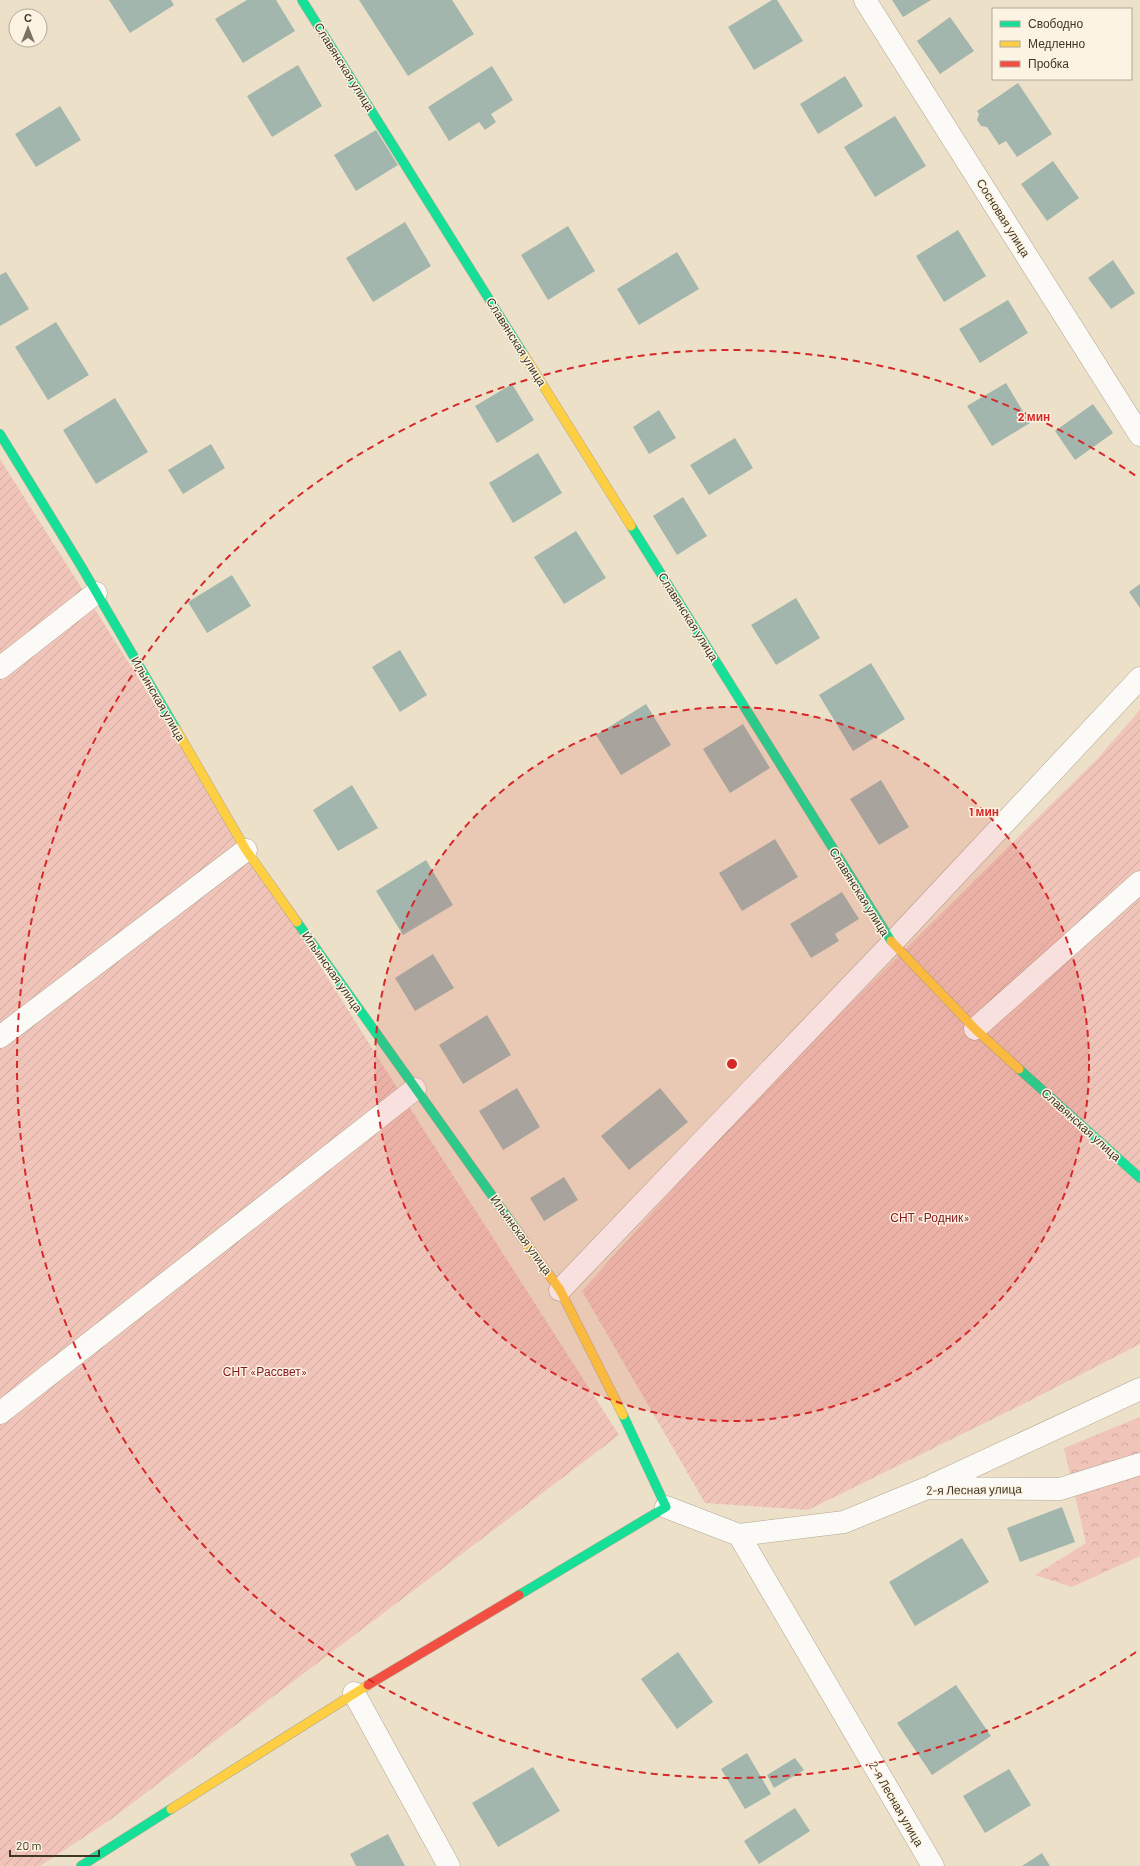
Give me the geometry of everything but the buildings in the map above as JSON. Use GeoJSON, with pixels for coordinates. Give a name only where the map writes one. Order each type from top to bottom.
{"type":"FeatureCollection","features":[{"type":"Feature","properties":{"kind":"street","name":"Славянская улица"},"geometry":{"type":"LineString","coordinates":[[302,0],[892,943],[974,1029],[1140,1178]]}},
{"type":"Feature","properties":{"kind":"street","name":"Сосновая улица"},"geometry":{"type":"LineString","coordinates":[[865,0],[1140,435]]}},
{"type":"Feature","properties":{"kind":"street","name":"Ильинская улица"},"geometry":{"type":"LineString","coordinates":[[0,434],[96,593],[246,850],[415,1089],[560,1290],[632,1434],[666,1507]]}},
{"type":"Feature","properties":{"kind":"street"},"geometry":{"type":"LineString","coordinates":[[0,668],[96,593]]}},
{"type":"Feature","properties":{"kind":"street"},"geometry":{"type":"LineString","coordinates":[[560,1290],[892,943],[1140,678]]}},
{"type":"Feature","properties":{"kind":"street"},"geometry":{"type":"LineString","coordinates":[[0,1037],[246,850]]}},
{"type":"Feature","properties":{"kind":"street"},"geometry":{"type":"LineString","coordinates":[[974,1029],[1140,882]]}},
{"type":"Feature","properties":{"kind":"street"},"geometry":{"type":"LineString","coordinates":[[0,1414],[415,1089]]}},
{"type":"Feature","properties":{"kind":"street"},"geometry":{"type":"LineString","coordinates":[[927,1488],[1140,1389]]}},
{"type":"Feature","properties":{"kind":"street","name":"2-я Лесная улица"},"geometry":{"type":"LineString","coordinates":[[666,1507],[739,1534],[844,1522],[927,1488],[1060,1489],[1140,1464]]}},
{"type":"Feature","properties":{"kind":"street"},"geometry":{"type":"LineString","coordinates":[[82,1866],[354,1692],[666,1507]]}},
{"type":"Feature","properties":{"kind":"street","name":"2-я Лесная улица"},"geometry":{"type":"LineString","coordinates":[[739,1534],[933,1866]]}},
{"type":"Feature","properties":{"kind":"street"},"geometry":{"type":"LineString","coordinates":[[354,1692],[449,1866]]}},
{"type":"Feature","properties":{"kind":"green space","name":"СНТ «Рассвет»"},"geometry":{"type":"Polygon","coordinates":[[[0,459],[394,1083],[619,1435],[110,1820],[40,1866],[0,1866],[0,459]]]}},
{"type":"Feature","properties":{"kind":"green space","name":"СНТ «Родник»"},"geometry":{"type":"Polygon","coordinates":[[[1140,710],[1140,1344],[1033,1399],[808,1510],[705,1503],[582,1291],[745,1108],[1098,758],[1140,710]]]}},
{"type":"Feature","properties":{"kind":"green space"},"geometry":{"type":"Polygon","coordinates":[[[1140,1417],[1140,1556],[1072,1587],[1035,1575],[1086,1543],[1064,1448],[1140,1417]]]}},
{"type":"Feature","properties":{"kind":"traffic: fast"},"geometry":{"type":"LineString","coordinates":[[302,0],[524,355]]}},
{"type":"Feature","properties":{"kind":"traffic: fast"},"geometry":{"type":"LineString","coordinates":[[0,434],[81,566],[176,729]]}},
{"type":"Feature","properties":{"kind":"traffic: fast"},"geometry":{"type":"LineString","coordinates":[[631,526],[891,941]]}},
{"type":"Feature","properties":{"kind":"traffic: fast"},"geometry":{"type":"LineString","coordinates":[[297,922],[523,1239]]}},
{"type":"Feature","properties":{"kind":"traffic: fast"},"geometry":{"type":"LineString","coordinates":[[1019,1069],[1140,1178]]}},
{"type":"Feature","properties":{"kind":"traffic: fast"},"geometry":{"type":"LineString","coordinates":[[519,1595],[666,1507],[623,1415]]}},
{"type":"Feature","properties":{"kind":"traffic: fast"},"geometry":{"type":"LineString","coordinates":[[81,1866],[171,1809]]}},
{"type":"Feature","properties":{"kind":"traffic: slow"},"geometry":{"type":"LineString","coordinates":[[524,355],[631,526]]}},
{"type":"Feature","properties":{"kind":"traffic: slow"},"geometry":{"type":"LineString","coordinates":[[176,729],[246,850],[297,922]]}},
{"type":"Feature","properties":{"kind":"traffic: slow"},"geometry":{"type":"LineString","coordinates":[[891,941],[975,1029],[1019,1069]]}},
{"type":"Feature","properties":{"kind":"traffic: slow"},"geometry":{"type":"LineString","coordinates":[[523,1239],[560,1290],[623,1415]]}},
{"type":"Feature","properties":{"kind":"traffic: slow"},"geometry":{"type":"LineString","coordinates":[[171,1809],[368,1685]]}},
{"type":"Feature","properties":{"kind":"traffic: jam"},"geometry":{"type":"LineString","coordinates":[[368,1685],[519,1595]]}}]}
